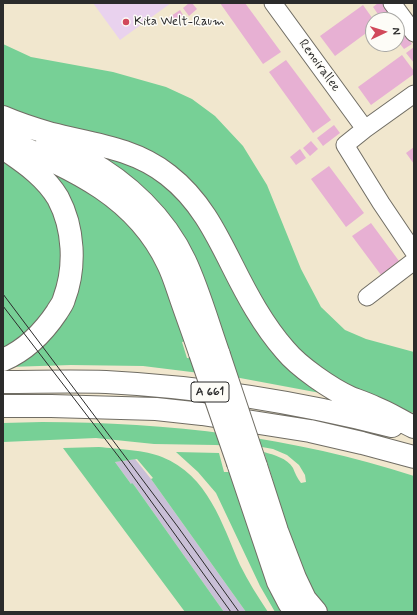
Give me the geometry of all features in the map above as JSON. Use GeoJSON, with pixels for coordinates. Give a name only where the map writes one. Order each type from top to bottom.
{"type":"FeatureCollection","features":[{"type":"Feature","properties":{"kind":"highway"},"geometry":{"type":"LineString","coordinates":[[3,118],[52,134],[100,144],[129,153],[167,174],[187,192],[204,213],[218,236],[247,295],[285,351],[310,373],[349,397],[377,408],[414,427]]}},
{"type":"Feature","properties":{"kind":"highway"},"geometry":{"type":"LineString","coordinates":[[3,125],[86,159],[116,178],[143,202],[166,229],[184,260],[210,354],[247,464],[278,582],[289,603],[296,612]]}},
{"type":"Feature","properties":{"kind":"highway"},"geometry":{"type":"LineString","coordinates":[[3,140],[75,172],[104,189],[130,210],[151,235],[168,264],[210,354]]}},
{"type":"Feature","properties":{"kind":"highway"},"geometry":{"type":"LineString","coordinates":[[3,149],[31,166],[58,198],[68,224],[72,250],[71,272],[64,300],[47,327],[33,341],[12,356],[3,360]]}},
{"type":"Feature","properties":{"kind":"highway","name":"A 661"},"geometry":{"type":"LineString","coordinates":[[3,382],[107,382],[251,396],[366,420],[414,432]]}},
{"type":"Feature","properties":{"kind":"highway","name":"A 661"},"geometry":{"type":"LineString","coordinates":[[3,406],[156,409],[310,431],[414,457]]}},
{"type":"Feature","properties":{"kind":"highway"},"geometry":{"type":"LineString","coordinates":[[362,443],[414,469]]}},
{"type":"Feature","properties":{"kind":"highway"},"geometry":{"type":"LineString","coordinates":[[247,464],[277,531],[304,599],[316,612]]}},
{"type":"Feature","properties":{"kind":"street","name":"Renoirallee"},"geometry":{"type":"LineString","coordinates":[[272,3],[365,129]]}},
{"type":"Feature","properties":{"kind":"street"},"geometry":{"type":"LineString","coordinates":[[392,3],[414,33]]}},
{"type":"Feature","properties":{"kind":"street"},"geometry":{"type":"LineString","coordinates":[[414,94],[365,129],[345,146],[414,252]]}},
{"type":"Feature","properties":{"kind":"street"},"geometry":{"type":"LineString","coordinates":[[367,297],[414,261]]}},
{"type":"Feature","properties":{"kind":"shaded area","name":"Kita Welt-Raum"},"geometry":{"type":"Polygon","coordinates":[[[93,3],[171,3],[120,40],[93,3]]]}},
{"type":"Feature","properties":{"kind":"shaded area"},"geometry":{"type":"Polygon","coordinates":[[[135,459],[151,479],[246,612],[224,612],[134,485],[131,484],[115,462],[135,459]]]}},
{"type":"Feature","properties":{"kind":"green space"},"geometry":{"type":"Polygon","coordinates":[[[3,44],[31,57],[113,72],[166,87],[192,99],[215,116],[243,146],[267,185],[301,269],[321,307],[345,330],[366,339],[414,352],[414,413],[376,403],[354,393],[289,345],[191,187],[3,113],[3,44]]]}},
{"type":"Feature","properties":{"kind":"green space"},"geometry":{"type":"Polygon","coordinates":[[[79,145],[165,179],[214,238],[331,395],[240,378],[143,366],[71,365],[8,367],[77,273],[41,167],[98,191],[155,253],[186,341],[182,342],[187,358],[231,360],[79,145]]]}},
{"type":"Feature","properties":{"kind":"green space"},"geometry":{"type":"Polygon","coordinates":[[[3,155],[38,182],[63,225],[65,272],[44,323],[3,355],[3,155]]]}},
{"type":"Feature","properties":{"kind":"green space"},"geometry":{"type":"Polygon","coordinates":[[[42,422],[136,425],[230,434],[323,451],[369,462],[414,476],[414,612],[322,612],[314,603],[268,486],[274,484],[264,452],[280,457],[287,462],[293,468],[301,483],[306,482],[305,475],[299,465],[287,455],[273,449],[262,447],[154,444],[96,438],[3,442],[3,423],[42,422]]]}},
{"type":"Feature","properties":{"kind":"green space"},"geometry":{"type":"Polygon","coordinates":[[[99,447],[131,450],[162,457],[178,465],[191,476],[212,502],[243,571],[268,612],[246,612],[151,479],[153,478],[137,459],[115,462],[131,484],[132,483],[134,485],[224,612],[185,612],[63,448],[99,447]]]}},
{"type":"Feature","properties":{"kind":"green space"},"geometry":{"type":"Polygon","coordinates":[[[176,452],[219,453],[224,472],[231,472],[290,612],[275,612],[260,586],[216,493],[198,472],[176,452]]]}},
{"type":"Feature","properties":{"kind":"building"},"geometry":{"type":"Polygon","coordinates":[[[189,3],[192,3],[197,9],[189,16],[183,8],[189,3]]]}},
{"type":"Feature","properties":{"kind":"building"},"geometry":{"type":"Polygon","coordinates":[[[220,3],[245,3],[281,52],[263,64],[220,3]]]}},
{"type":"Feature","properties":{"kind":"building"},"geometry":{"type":"Polygon","coordinates":[[[378,3],[382,3],[388,12],[376,12],[373,7],[378,3]]]}},
{"type":"Feature","properties":{"kind":"building"},"geometry":{"type":"Polygon","coordinates":[[[363,5],[368,12],[365,12],[365,34],[335,56],[320,36],[363,5]]]}},
{"type":"Feature","properties":{"kind":"building"},"geometry":{"type":"Polygon","coordinates":[[[180,10],[183,15],[172,23],[168,18],[180,10]]]}},
{"type":"Feature","properties":{"kind":"building"},"geometry":{"type":"Polygon","coordinates":[[[405,34],[412,44],[405,48],[405,34]]]}},
{"type":"Feature","properties":{"kind":"building"},"geometry":{"type":"Polygon","coordinates":[[[414,47],[414,63],[406,53],[414,47]]]}},
{"type":"Feature","properties":{"kind":"building"},"geometry":{"type":"Polygon","coordinates":[[[402,55],[414,71],[414,74],[371,105],[358,87],[402,55]]]}},
{"type":"Feature","properties":{"kind":"building"},"geometry":{"type":"Polygon","coordinates":[[[286,60],[331,120],[313,133],[269,72],[286,60]]]}},
{"type":"Feature","properties":{"kind":"building"},"geometry":{"type":"Polygon","coordinates":[[[334,125],[340,133],[323,146],[317,138],[334,125]]]}},
{"type":"Feature","properties":{"kind":"building"},"geometry":{"type":"Polygon","coordinates":[[[311,141],[318,149],[310,156],[303,148],[311,141]]]}},
{"type":"Feature","properties":{"kind":"building"},"geometry":{"type":"Polygon","coordinates":[[[414,147],[414,164],[406,153],[414,147]]]}},
{"type":"Feature","properties":{"kind":"building"},"geometry":{"type":"Polygon","coordinates":[[[300,149],[306,158],[296,165],[290,157],[300,149]]]}},
{"type":"Feature","properties":{"kind":"building"},"geometry":{"type":"Polygon","coordinates":[[[329,166],[364,213],[346,227],[311,179],[329,166]]]}},
{"type":"Feature","properties":{"kind":"building"},"geometry":{"type":"Polygon","coordinates":[[[371,223],[399,261],[381,275],[352,236],[371,223]]]}},
{"type":"Feature","properties":{"kind":"tram line"},"geometry":{"type":"LineString","coordinates":[[3,294],[178,527],[239,612]]}},
{"type":"Feature","properties":{"kind":"tram line"},"geometry":{"type":"LineString","coordinates":[[3,306],[122,461],[231,612]]}},
{"type":"Feature","properties":{"kind":"place","name":"Kita Welt-Raum"},"geometry":{"type":"Point","coordinates":[126,22]}}]}
